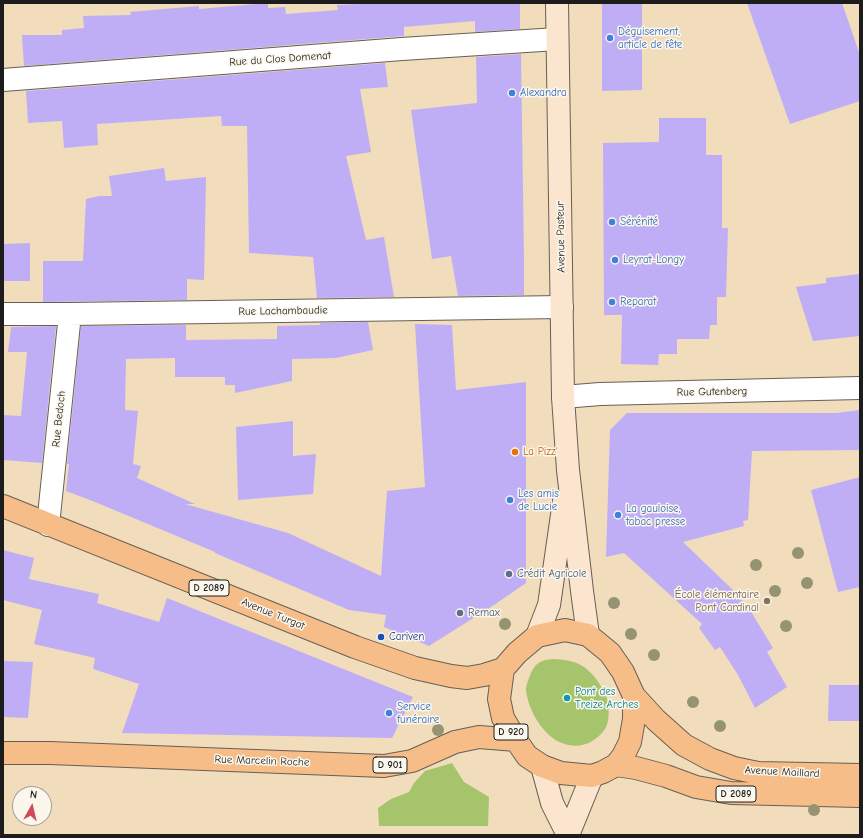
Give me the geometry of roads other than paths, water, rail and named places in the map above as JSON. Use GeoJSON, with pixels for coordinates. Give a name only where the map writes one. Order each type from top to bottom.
{"type":"FeatureCollection","features":[{"type":"Feature","properties":{"kind":"main road","name":"Avenue Pasteur"},"geometry":{"type":"LineString","coordinates":[[557,3],[564,397],[568,470],[588,635]]}},
{"type":"Feature","properties":{"kind":"main road","name":"Avenue Pasteur"},"geometry":{"type":"LineString","coordinates":[[537,636],[549,605],[568,470]]}},
{"type":"Feature","properties":{"kind":"main road","name":"Avenue Turgot"},"geometry":{"type":"LineString","coordinates":[[3,506],[356,647],[415,668],[467,678],[484,675],[503,669]]}},
{"type":"Feature","properties":{"kind":"main road"},"geometry":{"type":"LineString","coordinates":[[503,669],[517,653],[537,636],[565,630],[588,635],[610,653],[623,672],[634,696],[634,719],[630,742],[623,756],[616,765]]}},
{"type":"Feature","properties":{"kind":"main road","name":"D 920"},"geometry":{"type":"LineString","coordinates":[[503,669],[499,699],[502,718],[527,756],[542,766],[561,773],[592,776],[616,765]]}},
{"type":"Feature","properties":{"kind":"main road","name":"Avenue Maillard"},"geometry":{"type":"LineString","coordinates":[[634,696],[656,720],[684,745],[710,759],[734,768],[758,773],[860,775]]}},
{"type":"Feature","properties":{"kind":"main road","name":"Rue Marcelin Roche"},"geometry":{"type":"LineString","coordinates":[[3,753],[50,753],[384,766],[412,761],[455,742],[479,737],[516,740]]}},
{"type":"Feature","properties":{"kind":"main road","name":"Avenue Maillard"},"geometry":{"type":"LineString","coordinates":[[616,765],[636,768],[666,776],[696,787],[731,793],[860,796]]}},
{"type":"Feature","properties":{"kind":"main road"},"geometry":{"type":"LineString","coordinates":[[542,766],[552,802],[568,835]]}},
{"type":"Feature","properties":{"kind":"main road"},"geometry":{"type":"LineString","coordinates":[[568,835],[592,776]]}},
{"type":"Feature","properties":{"kind":"street","name":"Rue du Clos Domenat"},"geometry":{"type":"LineString","coordinates":[[3,80],[402,49],[557,39]]}},
{"type":"Feature","properties":{"kind":"street","name":"Rue Lachambaudie"},"geometry":{"type":"LineString","coordinates":[[3,314],[562,307]]}},
{"type":"Feature","properties":{"kind":"street","name":"Rue Bedoch"},"geometry":{"type":"LineString","coordinates":[[48,525],[70,314]]}},
{"type":"Feature","properties":{"kind":"street","name":"Rue Gutenberg"},"geometry":{"type":"LineString","coordinates":[[564,397],[600,394],[860,388]]}},
{"type":"Feature","properties":{"kind":"place","name":"Déguisement, article de fête"},"geometry":{"type":"Point","coordinates":[610,38]}},
{"type":"Feature","properties":{"kind":"place","name":"Alexandra"},"geometry":{"type":"Point","coordinates":[512,93]}},
{"type":"Feature","properties":{"kind":"place","name":"Sérénité"},"geometry":{"type":"Point","coordinates":[612,222]}},
{"type":"Feature","properties":{"kind":"place","name":"Leyrat-Longy"},"geometry":{"type":"Point","coordinates":[615,260]}},
{"type":"Feature","properties":{"kind":"place","name":"Reparat"},"geometry":{"type":"Point","coordinates":[612,302]}},
{"type":"Feature","properties":{"kind":"place","name":"La Pizz'"},"geometry":{"type":"Point","coordinates":[515,452]}},
{"type":"Feature","properties":{"kind":"place","name":"Les amis de Lucie"},"geometry":{"type":"Point","coordinates":[510,500]}},
{"type":"Feature","properties":{"kind":"place","name":"La gauloise, tabac presse"},"geometry":{"type":"Point","coordinates":[618,515]}},
{"type":"Feature","properties":{"kind":"place","name":"Crédit Agricole"},"geometry":{"type":"Point","coordinates":[509,574]}},
{"type":"Feature","properties":{"kind":"place","name":"École élémentaire Pont Cardinal"},"geometry":{"type":"Point","coordinates":[767,601]}},
{"type":"Feature","properties":{"kind":"place","name":"Remax"},"geometry":{"type":"Point","coordinates":[460,613]}},
{"type":"Feature","properties":{"kind":"place","name":"Cariven"},"geometry":{"type":"Point","coordinates":[381,637]}},
{"type":"Feature","properties":{"kind":"place","name":"Pont des Treize Arches"},"geometry":{"type":"Point","coordinates":[567,698]}},
{"type":"Feature","properties":{"kind":"place","name":"Service funéraire"},"geometry":{"type":"Point","coordinates":[389,713]}}]}
